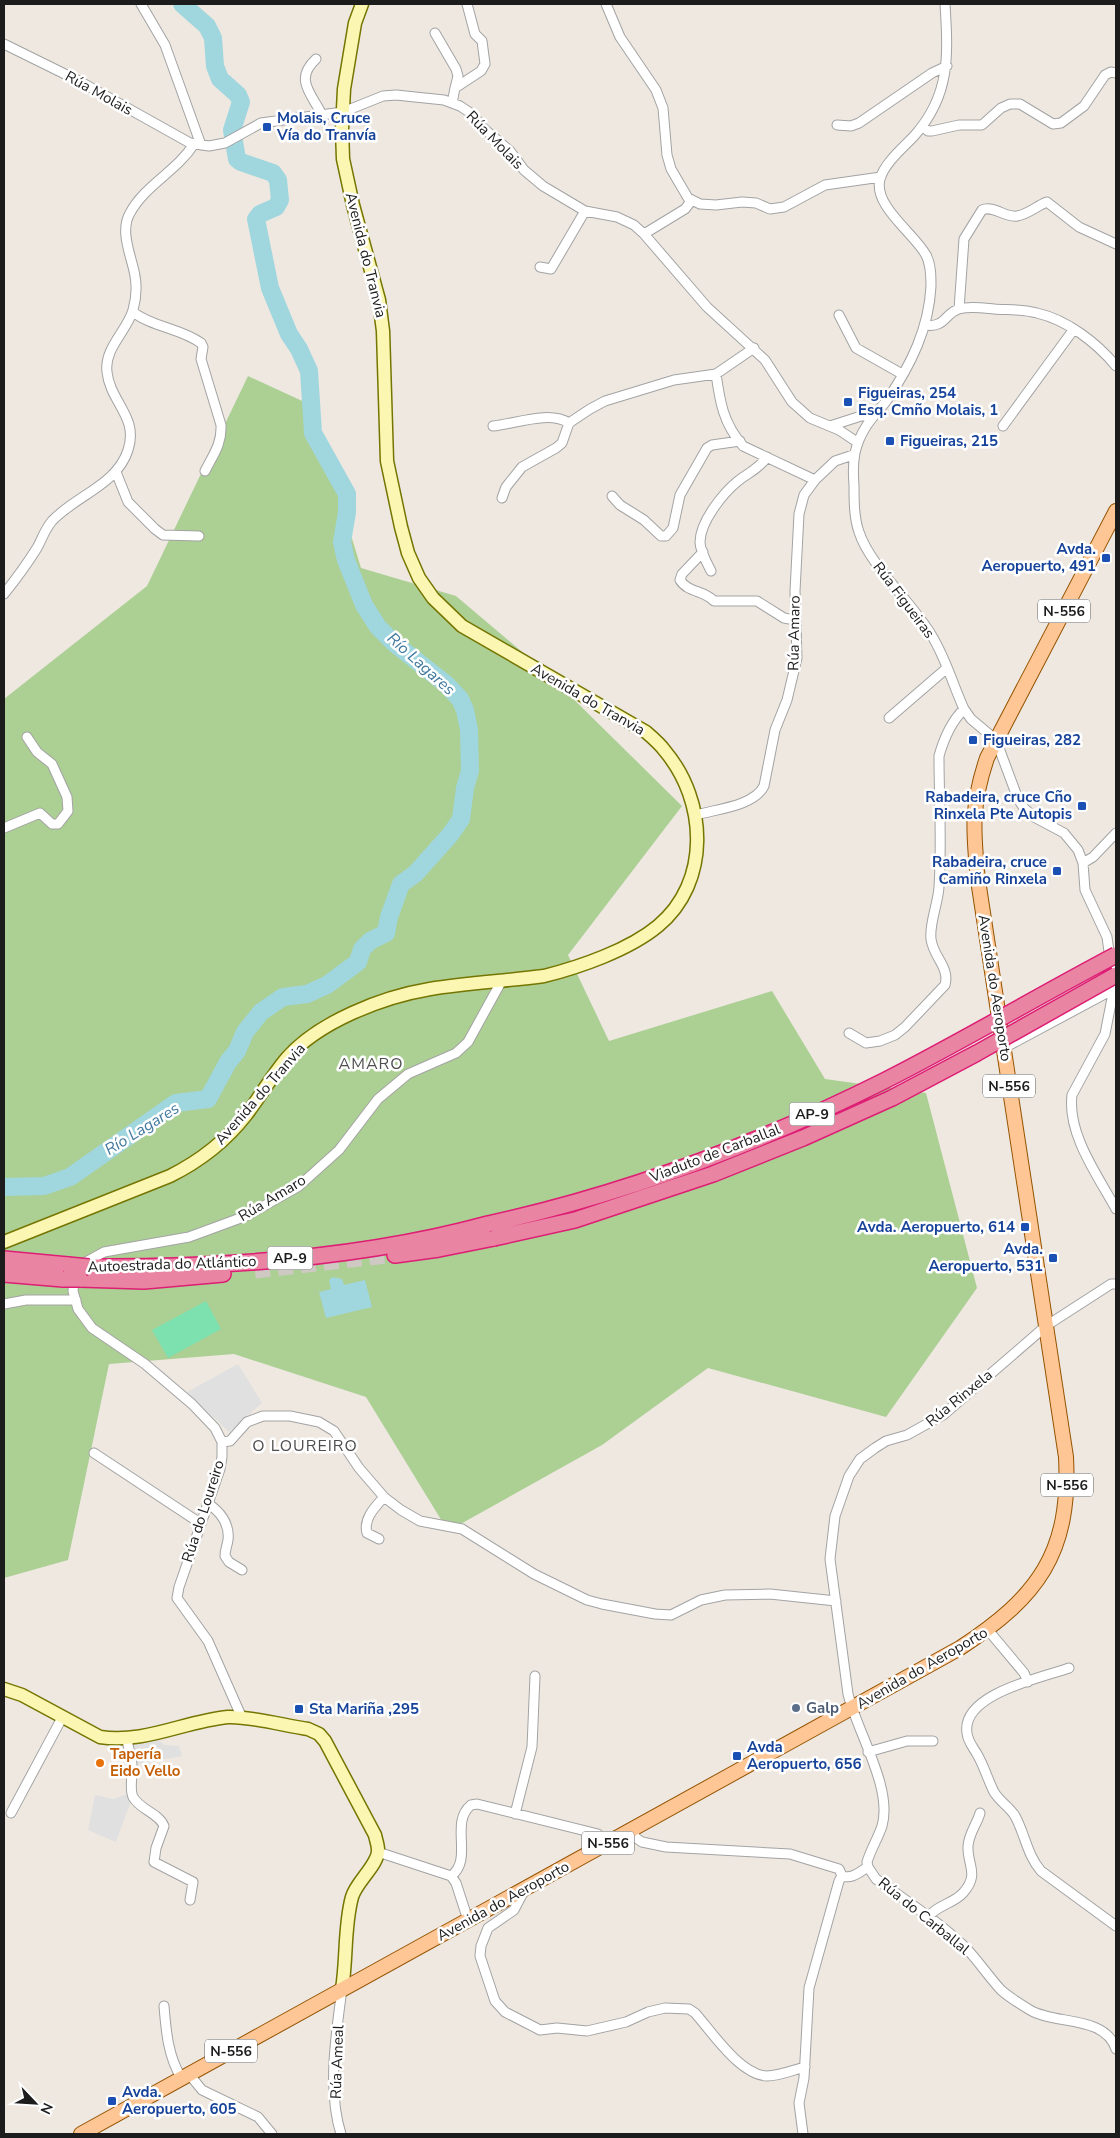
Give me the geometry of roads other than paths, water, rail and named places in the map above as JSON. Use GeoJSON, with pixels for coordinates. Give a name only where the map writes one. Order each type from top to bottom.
{"type":"FeatureCollection","features":[{"type":"Feature","properties":{"kind":"highway","name":"Viaduto de Carballal"},"geometry":{"type":"LineString","coordinates":[[488,1224],[542,1212],[673,1172],[759,1139],[884,1081],[1116,955]]}},
{"type":"Feature","properties":{"kind":"highway","name":"Viaduto de Carballal"},"geometry":{"type":"LineString","coordinates":[[395,1255],[439,1249],[575,1220],[713,1174],[803,1138],[892,1098],[977,1053],[1116,984]]}},
{"type":"Feature","properties":{"kind":"highway","name":"Autoestrada do Atlántico"},"geometry":{"type":"LineString","coordinates":[[4,1274],[66,1272],[89,1267],[226,1264],[323,1255],[454,1233],[488,1224]]}},
{"type":"Feature","properties":{"kind":"highway","name":"Autoestrada do Atlántico"},"geometry":{"type":"LineString","coordinates":[[4,1259],[66,1272],[76,1290],[144,1281],[256,1271]]}},
{"type":"Feature","properties":{"kind":"main road","name":"Avenida do Tranvia"},"geometry":{"type":"LineString","coordinates":[[4,1242],[170,1176],[194,1164],[227,1137],[246,1115],[292,1053],[315,1033],[333,1023],[368,1008],[422,991],[544,976],[568,970],[620,949],[659,926],[677,905],[686,891],[692,875],[698,852],[696,815],[689,793],[666,752],[646,732],[462,626],[433,598],[419,578],[408,553],[401,528],[388,461],[384,412],[383,330],[379,300],[353,205],[343,159],[343,112],[349,53],[355,23],[362,4]]}},
{"type":"Feature","properties":{"kind":"main road","name":"Avenida do Aeroporto"},"geometry":{"type":"LineString","coordinates":[[81,2134],[952,1653],[988,1630],[1015,1607],[1036,1584],[1055,1547],[1064,1518],[1067,1482],[1066,1457],[978,880],[973,834],[974,809],[980,779],[996,740],[1116,511]]}},
{"type":"Feature","properties":{"kind":"main road"},"geometry":{"type":"LineString","coordinates":[[4,1689],[22,1695],[100,1737],[127,1739],[190,1724],[230,1717],[308,1729],[319,1734],[325,1741],[375,1835],[378,1852],[374,1862],[352,1895],[348,1916],[342,1989]]}},
{"type":"Feature","properties":{"kind":"street"},"geometry":{"type":"LineString","coordinates":[[4,594],[24,568],[53,521],[116,472],[129,448],[132,429],[130,421],[115,396],[107,373],[107,364],[112,348],[133,312],[135,298],[135,278],[126,235],[126,220],[136,204],[152,185],[197,144],[165,46],[141,4]]}},
{"type":"Feature","properties":{"kind":"street"},"geometry":{"type":"LineString","coordinates":[[455,88],[481,71],[485,64],[482,41],[476,34],[467,4]]}},
{"type":"Feature","properties":{"kind":"street"},"geometry":{"type":"LineString","coordinates":[[606,4],[620,37],[656,90],[663,108],[667,155],[671,169],[688,198],[700,204],[716,205],[742,202],[770,209],[784,207],[825,185],[881,177],[887,166],[922,126],[937,100],[947,66],[945,4]]}},
{"type":"Feature","properties":{"kind":"street"},"geometry":{"type":"LineString","coordinates":[[435,32],[458,76],[452,103]]}},
{"type":"Feature","properties":{"kind":"street","name":"Rúa Molais"},"geometry":{"type":"LineString","coordinates":[[4,44],[197,144],[209,146],[225,143],[261,123],[272,120],[343,112],[383,96],[396,95],[444,100],[460,106],[472,114],[483,128],[510,151],[524,170],[543,186],[584,211],[617,217],[644,234],[707,307],[765,360],[792,402],[810,418],[830,426],[857,442]]}},
{"type":"Feature","properties":{"kind":"street"},"geometry":{"type":"LineString","coordinates":[[316,59],[308,68],[306,85],[309,94],[322,115]]}},
{"type":"Feature","properties":{"kind":"street"},"geometry":{"type":"LineString","coordinates":[[837,125],[851,126],[859,123],[932,73],[947,66]]}},
{"type":"Feature","properties":{"kind":"street"},"geometry":{"type":"LineString","coordinates":[[922,126],[928,131],[932,131],[959,125],[982,124],[1001,108],[1010,104],[1020,104],[1053,124],[1061,123],[1084,106],[1104,75],[1110,72],[1116,73]]}},
{"type":"Feature","properties":{"kind":"street","name":"Rúa Figueiras"},"geometry":{"type":"LineString","coordinates":[[881,177],[880,186],[884,201],[927,256],[931,285],[926,325],[921,338],[887,399],[857,442],[853,455],[856,519],[859,533],[871,555],[927,628],[940,649],[964,709],[971,719],[996,740],[1018,799],[1024,808],[1064,833],[1078,850],[1083,863],[1085,890],[1107,937],[1116,984],[1105,1034],[1072,1095],[1071,1106],[1073,1123],[1092,1170],[1116,1209]]}},
{"type":"Feature","properties":{"kind":"street"},"geometry":{"type":"LineString","coordinates":[[644,234],[685,209],[692,200]]}},
{"type":"Feature","properties":{"kind":"street"},"geometry":{"type":"LineString","coordinates":[[959,309],[964,239],[982,210],[992,209],[1016,216],[1032,211],[1046,202],[1079,227],[1116,244]]}},
{"type":"Feature","properties":{"kind":"street"},"geometry":{"type":"LineString","coordinates":[[540,267],[551,269],[584,211]]}},
{"type":"Feature","properties":{"kind":"street"},"geometry":{"type":"LineString","coordinates":[[926,325],[937,325],[959,309],[974,308],[1034,312],[1050,317],[1074,329],[1094,344],[1116,366]]}},
{"type":"Feature","properties":{"kind":"street"},"geometry":{"type":"LineString","coordinates":[[133,312],[140,317],[201,343],[203,347],[201,359],[221,425],[222,437],[218,448],[204,471]]}},
{"type":"Feature","properties":{"kind":"street"},"geometry":{"type":"LineString","coordinates":[[839,315],[856,348],[902,374]]}},
{"type":"Feature","properties":{"kind":"street"},"geometry":{"type":"LineString","coordinates":[[1002,426],[1074,329]]}},
{"type":"Feature","properties":{"kind":"street"},"geometry":{"type":"LineString","coordinates":[[502,498],[506,487],[522,467],[562,443],[569,423],[575,418],[605,401],[674,380],[716,374],[754,348]]}},
{"type":"Feature","properties":{"kind":"street"},"geometry":{"type":"LineString","coordinates":[[716,374],[720,406],[735,436],[743,446],[815,480]]}},
{"type":"Feature","properties":{"kind":"street"},"geometry":{"type":"LineString","coordinates":[[830,426],[861,416],[874,416]]}},
{"type":"Feature","properties":{"kind":"street"},"geometry":{"type":"LineString","coordinates":[[493,426],[528,419],[563,419],[569,423]]}},
{"type":"Feature","properties":{"kind":"street"},"geometry":{"type":"LineString","coordinates":[[612,496],[620,505],[644,520],[660,536],[666,536],[673,528],[680,495],[708,448],[712,445],[740,441]]}},
{"type":"Feature","properties":{"kind":"street","name":"Rúa Amaro"},"geometry":{"type":"LineString","coordinates":[[696,815],[752,800],[760,794],[764,786],[775,730],[788,700],[794,675],[797,650],[795,620],[798,514],[804,495],[815,480],[835,461],[853,455]]}},
{"type":"Feature","properties":{"kind":"street"},"geometry":{"type":"LineString","coordinates":[[711,571],[700,543],[703,529],[718,501],[729,488],[763,464],[767,457]]}},
{"type":"Feature","properties":{"kind":"street"},"geometry":{"type":"LineString","coordinates":[[116,472],[128,502],[155,529],[163,535],[199,536]]}},
{"type":"Feature","properties":{"kind":"street"},"geometry":{"type":"LineString","coordinates":[[703,552],[682,574],[680,580],[684,586],[693,591],[708,595],[714,601],[761,602],[784,618],[795,620]]}},
{"type":"Feature","properties":{"kind":"street"},"geometry":{"type":"LineString","coordinates":[[889,718],[947,668]]}},
{"type":"Feature","properties":{"kind":"street"},"geometry":{"type":"LineString","coordinates":[[848,1033],[866,1043],[880,1041],[895,1035],[945,985],[947,977],[945,969],[930,938],[938,902],[940,879],[939,756],[944,739],[952,724],[964,709]]}},
{"type":"Feature","properties":{"kind":"street"},"geometry":{"type":"LineString","coordinates":[[4,828],[40,813],[52,824],[58,824],[68,811],[67,796],[52,764],[37,752],[26,737]]}},
{"type":"Feature","properties":{"kind":"street"},"geometry":{"type":"LineString","coordinates":[[1083,863],[1093,857],[1116,833]]}},
{"type":"Feature","properties":{"kind":"street","name":"Rúa Amaro"},"geometry":{"type":"LineString","coordinates":[[76,1290],[74,1280],[78,1271],[94,1256],[104,1252],[189,1236],[246,1216],[298,1186],[339,1150],[378,1099],[408,1074],[456,1053],[468,1042],[501,982]]}},
{"type":"Feature","properties":{"kind":"street"},"geometry":{"type":"LineString","coordinates":[[1004,1048],[1116,984]]}},
{"type":"Feature","properties":{"kind":"street","name":"Rúa Rinxela"},"geometry":{"type":"LineString","coordinates":[[852,1709],[830,1559],[835,1516],[849,1476],[860,1460],[886,1441],[907,1435],[943,1415],[1046,1326],[1111,1284],[1116,1284]]}},
{"type":"Feature","properties":{"kind":"street"},"geometry":{"type":"LineString","coordinates":[[4,1304],[76,1290]]}},
{"type":"Feature","properties":{"kind":"street","name":"Rúa do Loureiro"},"geometry":{"type":"LineString","coordinates":[[76,1290],[83,1316],[92,1328],[145,1364],[192,1404],[215,1428],[222,1442],[220,1469],[200,1522],[177,1598],[208,1641],[242,1718]]}},
{"type":"Feature","properties":{"kind":"street"},"geometry":{"type":"LineString","coordinates":[[222,1442],[230,1441],[247,1422],[263,1416],[290,1416],[319,1422],[334,1431],[359,1468],[384,1497],[401,1510],[420,1521],[462,1529],[534,1574],[587,1600],[602,1604],[655,1614],[671,1615],[701,1600],[725,1594],[770,1594],[836,1601]]}},
{"type":"Feature","properties":{"kind":"street"},"geometry":{"type":"LineString","coordinates":[[94,1454],[200,1522]]}},
{"type":"Feature","properties":{"kind":"street"},"geometry":{"type":"LineString","coordinates":[[379,1539],[367,1533],[365,1527],[370,1514],[384,1497]]}},
{"type":"Feature","properties":{"kind":"street"},"geometry":{"type":"LineString","coordinates":[[207,1503],[217,1510],[228,1531],[228,1541],[224,1556],[229,1562],[242,1570]]}},
{"type":"Feature","properties":{"kind":"street"},"geometry":{"type":"LineString","coordinates":[[988,1630],[1024,1674],[1028,1682]]}},
{"type":"Feature","properties":{"kind":"street"},"geometry":{"type":"LineString","coordinates":[[1069,1668],[996,1693],[969,1716],[966,1726],[967,1735],[994,1792],[1012,1810],[1033,1862],[1041,1871],[1116,1926]]}},
{"type":"Feature","properties":{"kind":"street"},"geometry":{"type":"LineString","coordinates":[[515,1814],[532,1747],[535,1676]]}},
{"type":"Feature","properties":{"kind":"street","name":"Rúa do Carballal"},"geometry":{"type":"LineString","coordinates":[[852,1709],[884,1794],[882,1825],[869,1854],[868,1867],[876,1879],[928,1917],[968,1950],[1003,1991],[1032,2011],[1094,2027],[1106,2034],[1114,2042],[1116,2049]]}},
{"type":"Feature","properties":{"kind":"street"},"geometry":{"type":"LineString","coordinates":[[11,1813],[63,1716]]}},
{"type":"Feature","properties":{"kind":"street"},"geometry":{"type":"LineString","coordinates":[[127,1739],[132,1766],[133,1798],[162,1821],[164,1826],[156,1848],[154,1862],[193,1882],[190,1900]]}},
{"type":"Feature","properties":{"kind":"street"},"geometry":{"type":"LineString","coordinates":[[868,1752],[907,1741],[933,1741]]}},
{"type":"Feature","properties":{"kind":"street"},"geometry":{"type":"LineString","coordinates":[[451,1876],[459,1868],[461,1862],[461,1827],[468,1808],[477,1804],[598,1834],[604,1845]]}},
{"type":"Feature","properties":{"kind":"street"},"geometry":{"type":"LineString","coordinates":[[928,1917],[939,1907],[964,1893],[973,1872],[968,1847],[970,1834],[978,1823],[980,1813]]}},
{"type":"Feature","properties":{"kind":"street"},"geometry":{"type":"LineString","coordinates":[[632,1829],[636,1838],[658,1845],[790,1854],[839,1869],[842,1876]]}},
{"type":"Feature","properties":{"kind":"street"},"geometry":{"type":"LineString","coordinates":[[378,1852],[451,1876],[456,1884],[468,1920]]}},
{"type":"Feature","properties":{"kind":"street"},"geometry":{"type":"LineString","coordinates":[[842,1876],[855,1876],[868,1867]]}},
{"type":"Feature","properties":{"kind":"street"},"geometry":{"type":"LineString","coordinates":[[803,2134],[799,2103],[812,1974],[842,1876]]}},
{"type":"Feature","properties":{"kind":"street"},"geometry":{"type":"LineString","coordinates":[[525,1889],[514,1910],[488,1928],[481,1946],[480,1956],[495,2002],[505,2012],[540,2030],[557,2028],[587,2031],[626,2022],[648,2012],[665,2008],[689,2009],[695,2013],[739,2064],[754,2072],[764,2076],[804,2067]]}},
{"type":"Feature","properties":{"kind":"street","name":"Rúa Ameal"},"geometry":{"type":"LineString","coordinates":[[341,2134],[336,2118],[334,2093],[342,1989]]}},
{"type":"Feature","properties":{"kind":"street"},"geometry":{"type":"LineString","coordinates":[[164,2006],[166,2033],[174,2066],[202,2090],[258,2117],[272,2134]]}},
{"type":"Feature","properties":{"kind":"water"},"geometry":{"type":"Polygon","coordinates":[[[333,1277],[342,1279],[344,1285],[365,1280],[372,1307],[326,1318],[319,1292],[331,1289],[329,1280],[333,1277]]]}},
{"type":"Feature","properties":{"kind":"waterway","name":"Río Lagares"},"geometry":{"type":"LineString","coordinates":[[4,1187],[44,1186],[70,1177],[176,1103],[208,1099],[228,1062],[237,1051],[245,1032],[261,1012],[283,997],[307,994],[327,985],[358,962],[362,949],[370,941],[386,933],[389,917],[401,884],[415,874],[450,835],[461,819],[465,788],[470,771],[469,730],[465,710],[460,699],[446,684],[394,643],[378,627],[364,605],[346,560],[342,542],[347,512],[347,494],[313,433],[309,371],[299,349],[289,334],[270,288],[256,219],[260,214],[276,207],[280,200],[278,180],[273,173],[237,159],[232,130],[241,102],[238,95],[220,79],[215,66],[213,38],[207,26],[182,4]]}},
{"type":"Feature","properties":{"kind":"tunnel"},"geometry":{"type":"LineString","coordinates":[[255,1271],[395,1255]]}},
{"type":"Feature","properties":{"kind":"place","name":"Molais, Cruce Vía do Tranvía"},"geometry":{"type":"Point","coordinates":[267,127]}},
{"type":"Feature","properties":{"kind":"place","name":"Figueiras, 254 Esq. Cmño Molais, 1"},"geometry":{"type":"Point","coordinates":[848,402]}},
{"type":"Feature","properties":{"kind":"place","name":"Figueiras, 215"},"geometry":{"type":"Point","coordinates":[890,441]}},
{"type":"Feature","properties":{"kind":"place","name":"Avda. Aeropuerto, 491"},"geometry":{"type":"Point","coordinates":[1106,558]}},
{"type":"Feature","properties":{"kind":"place","name":"Figueiras, 282"},"geometry":{"type":"Point","coordinates":[973,740]}},
{"type":"Feature","properties":{"kind":"place","name":"Rabadeira, cruce Cño Rinxela Pte Autopis"},"geometry":{"type":"Point","coordinates":[1082,806]}},
{"type":"Feature","properties":{"kind":"place","name":"Rabadeira, cruce Camiño Rinxela"},"geometry":{"type":"Point","coordinates":[1057,871]}},
{"type":"Feature","properties":{"kind":"place","name":"Avda. Aeropuerto, 614"},"geometry":{"type":"Point","coordinates":[1025,1227]}},
{"type":"Feature","properties":{"kind":"place","name":"Avda. Aeropuerto, 531"},"geometry":{"type":"Point","coordinates":[1053,1258]}},
{"type":"Feature","properties":{"kind":"place","name":"Galp"},"geometry":{"type":"Point","coordinates":[796,1708]}},
{"type":"Feature","properties":{"kind":"place","name":"Sta Mariña ,295"},"geometry":{"type":"Point","coordinates":[299,1709]}},
{"type":"Feature","properties":{"kind":"place","name":"Avda Aeropuerto, 656"},"geometry":{"type":"Point","coordinates":[737,1756]}},
{"type":"Feature","properties":{"kind":"place","name":"Tapería Eido Vello"},"geometry":{"type":"Point","coordinates":[100,1763]}},
{"type":"Feature","properties":{"kind":"place","name":"Avda. Aeropuerto, 605"},"geometry":{"type":"Point","coordinates":[112,2101]}},
{"type":"Feature","properties":{"kind":"district","name":"AMARO"},"geometry":{"type":"Point","coordinates":[371,1064]}},
{"type":"Feature","properties":{"kind":"district","name":"O LOUREIRO"},"geometry":{"type":"Point","coordinates":[305,1446]}}]}
